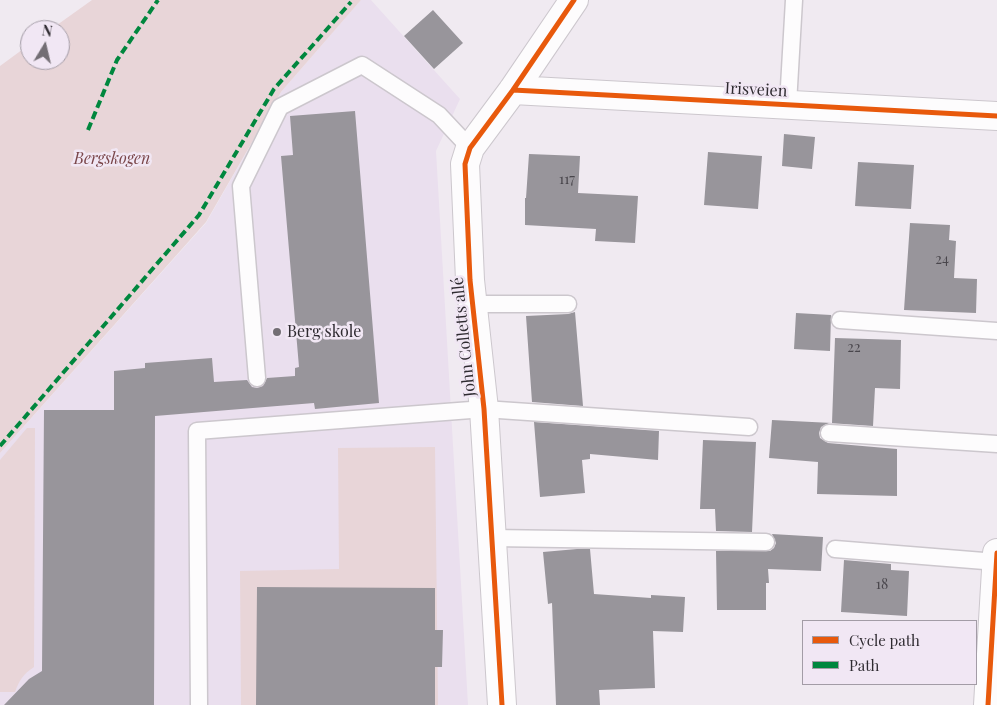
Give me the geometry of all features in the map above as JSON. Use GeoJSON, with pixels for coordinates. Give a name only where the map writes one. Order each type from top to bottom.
{"type":"FeatureCollection","features":[{"type":"Feature","properties":{"kind":"street","name":"John Colletts allé"},"geometry":{"type":"LineString","coordinates":[[502,705],[484,409],[470,280],[465,164],[470,148],[513,90],[574,0]]}},
{"type":"Feature","properties":{"kind":"street","name":"Irisveien"},"geometry":{"type":"LineString","coordinates":[[513,90],[997,116]]}},
{"type":"Feature","properties":{"kind":"street"},"geometry":{"type":"LineString","coordinates":[[988,705],[995,645],[997,553]]}},
{"type":"Feature","properties":{"kind":"lane"},"geometry":{"type":"LineString","coordinates":[[788,104],[794,0]]}},
{"type":"Feature","properties":{"kind":"lane"},"geometry":{"type":"LineString","coordinates":[[257,378],[241,186],[280,108],[362,66],[439,115],[470,148]]}},
{"type":"Feature","properties":{"kind":"lane"},"geometry":{"type":"LineString","coordinates":[[473,304],[568,304]]}},
{"type":"Feature","properties":{"kind":"lane"},"geometry":{"type":"LineString","coordinates":[[840,320],[997,331]]}},
{"type":"Feature","properties":{"kind":"lane"},"geometry":{"type":"LineString","coordinates":[[199,705],[197,431],[484,409],[749,427]]}},
{"type":"Feature","properties":{"kind":"lane"},"geometry":{"type":"LineString","coordinates":[[830,433],[997,444]]}},
{"type":"Feature","properties":{"kind":"lane"},"geometry":{"type":"LineString","coordinates":[[492,538],[766,542]]}},
{"type":"Feature","properties":{"kind":"lane"},"geometry":{"type":"LineString","coordinates":[[835,549],[996,562]]}},
{"type":"Feature","properties":{"kind":"shaded area","name":"Berg skole"},"geometry":{"type":"Polygon","coordinates":[[[361,0],[371,0],[460,99],[436,151],[468,705],[0,705],[0,453],[206,223],[281,92],[361,0]]]}},
{"type":"Feature","properties":{"kind":"green space","name":"Bergskogen"},"geometry":{"type":"Polygon","coordinates":[[[92,0],[361,0],[281,92],[206,222],[0,453],[0,66],[20,51],[20,70],[70,70],[70,20],[64,20],[92,0]]]}},
{"type":"Feature","properties":{"kind":"green space"},"geometry":{"type":"Polygon","coordinates":[[[27,428],[35,428],[34,667],[22,678],[15,692],[0,692],[0,460],[27,428]]]}},
{"type":"Feature","properties":{"kind":"green space"},"geometry":{"type":"Polygon","coordinates":[[[435,447],[438,705],[241,705],[240,571],[339,569],[338,448],[435,447]]]}},
{"type":"Feature","properties":{"kind":"building"},"geometry":{"type":"Polygon","coordinates":[[[433,10],[463,43],[434,69],[404,36],[433,10]]]}},
{"type":"Feature","properties":{"kind":"building"},"geometry":{"type":"Polygon","coordinates":[[[355,111],[379,403],[315,409],[314,403],[155,416],[154,705],[4,705],[29,679],[42,671],[44,410],[114,410],[114,371],[145,368],[145,363],[212,358],[214,382],[247,380],[252,387],[257,388],[263,386],[267,378],[295,376],[295,368],[299,367],[281,156],[293,155],[290,116],[355,111]]]}},
{"type":"Feature","properties":{"kind":"building"},"geometry":{"type":"Polygon","coordinates":[[[784,134],[815,137],[812,169],[782,166],[784,134]]]}},
{"type":"Feature","properties":{"kind":"building"},"geometry":{"type":"Polygon","coordinates":[[[708,152],[762,156],[758,209],[704,205],[708,152]]]}},
{"type":"Feature","properties":{"kind":"building"},"geometry":{"type":"Polygon","coordinates":[[[529,154],[580,156],[578,193],[638,196],[635,243],[595,241],[596,229],[525,225],[525,198],[529,154]]]}},
{"type":"Feature","properties":{"kind":"building"},"geometry":{"type":"Polygon","coordinates":[[[858,162],[914,165],[911,209],[855,206],[858,162]]]}},
{"type":"Feature","properties":{"kind":"building"},"geometry":{"type":"Polygon","coordinates":[[[910,223],[950,225],[949,240],[956,241],[954,278],[977,279],[976,313],[904,310],[910,223]]]}},
{"type":"Feature","properties":{"kind":"building"},"geometry":{"type":"Polygon","coordinates":[[[575,312],[583,406],[532,402],[526,316],[575,312]]]}},
{"type":"Feature","properties":{"kind":"building"},"geometry":{"type":"Polygon","coordinates":[[[796,313],[831,315],[830,351],[794,349],[796,313]]]}},
{"type":"Feature","properties":{"kind":"building"},"geometry":{"type":"Polygon","coordinates":[[[835,338],[901,340],[900,389],[875,388],[873,426],[829,423],[821,427],[819,433],[820,438],[828,443],[897,449],[897,496],[817,494],[818,462],[769,458],[772,420],[832,423],[835,338]]]}},
{"type":"Feature","properties":{"kind":"building"},"geometry":{"type":"Polygon","coordinates":[[[534,422],[659,431],[658,460],[590,454],[590,459],[582,460],[585,493],[540,497],[534,422]]]}},
{"type":"Feature","properties":{"kind":"building"},"geometry":{"type":"Polygon","coordinates":[[[703,440],[756,442],[752,532],[716,531],[715,509],[700,509],[703,440]]]}},
{"type":"Feature","properties":{"kind":"building"},"geometry":{"type":"Polygon","coordinates":[[[772,534],[823,537],[821,571],[768,569],[769,583],[766,583],[766,610],[717,610],[716,551],[770,551],[776,543],[772,534]]]}},
{"type":"Feature","properties":{"kind":"building"},"geometry":{"type":"Polygon","coordinates":[[[590,549],[594,594],[651,598],[651,595],[685,597],[683,632],[653,631],[655,688],[599,690],[600,705],[556,705],[552,603],[548,604],[543,552],[590,549]]]}},
{"type":"Feature","properties":{"kind":"building"},"geometry":{"type":"Polygon","coordinates":[[[844,560],[891,564],[891,570],[909,571],[907,616],[841,612],[844,560]]]}},
{"type":"Feature","properties":{"kind":"building"},"geometry":{"type":"Polygon","coordinates":[[[257,587],[435,588],[435,630],[443,630],[442,667],[435,667],[435,705],[256,705],[257,587]]]}},
{"type":"Feature","properties":{"kind":"marked path"},"geometry":{"type":"LineString","coordinates":[[88,130],[117,60],[158,0]]}},
{"type":"Feature","properties":{"kind":"marked path"},"geometry":{"type":"LineString","coordinates":[[0,446],[199,215],[274,89],[351,2]]}},
{"type":"Feature","properties":{"kind":"cycle path"},"geometry":{"type":"LineString","coordinates":[[502,705],[484,409],[470,280],[465,164],[470,148],[513,90],[574,0]]}},
{"type":"Feature","properties":{"kind":"cycle path"},"geometry":{"type":"LineString","coordinates":[[513,90],[997,116]]}},
{"type":"Feature","properties":{"kind":"cycle path"},"geometry":{"type":"LineString","coordinates":[[988,705],[997,553]]}},
{"type":"Feature","properties":{"kind":"place","name":"Berg skole"},"geometry":{"type":"Point","coordinates":[277,332]}}]}
